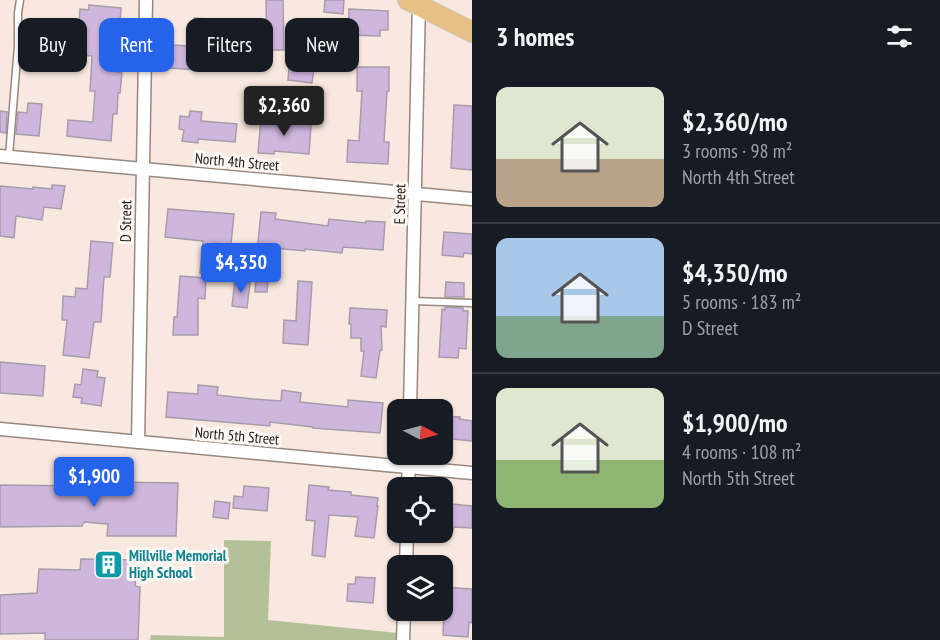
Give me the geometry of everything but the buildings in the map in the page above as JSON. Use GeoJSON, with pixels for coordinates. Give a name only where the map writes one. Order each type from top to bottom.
{"type":"FeatureCollection","features":[{"type":"Feature","properties":{"kind":"main road"},"geometry":{"type":"LineString","coordinates":[[415,2],[472,32]]}},
{"type":"Feature","properties":{"kind":"street","name":"D Street"},"geometry":{"type":"LineString","coordinates":[[138,442],[146,0]]}},
{"type":"Feature","properties":{"kind":"street","name":"E Street"},"geometry":{"type":"LineString","coordinates":[[410,399],[415,194],[415,2]]}},
{"type":"Feature","properties":{"kind":"street","name":"North 4th Street"},"geometry":{"type":"LineString","coordinates":[[4,156],[472,199]]}},
{"type":"Feature","properties":{"kind":"street","name":"North 5th Street"},"geometry":{"type":"LineString","coordinates":[[0,429],[138,442],[387,459]]}},
{"type":"Feature","properties":{"kind":"street","name":"North 5th Street"},"geometry":{"type":"LineString","coordinates":[[430,465],[472,473]]}},
{"type":"Feature","properties":{"kind":"street"},"geometry":{"type":"LineString","coordinates":[[403,640],[404,621]]}},
{"type":"Feature","properties":{"kind":"lane"},"geometry":{"type":"LineString","coordinates":[[4,156],[17,56],[20,0]]}},
{"type":"Feature","properties":{"kind":"lane"},"geometry":{"type":"LineString","coordinates":[[413,301],[472,303]]}},
{"type":"Feature","properties":{"kind":"green space"},"geometry":{"type":"Polygon","coordinates":[[[224,540],[271,541],[268,620],[398,633],[398,640],[150,640],[151,635],[224,637],[224,540]]]}},
{"type":"Feature","properties":{"kind":"place","name":"Millville Memorial High School"},"geometry":{"type":"Point","coordinates":[108,565]}}]}
